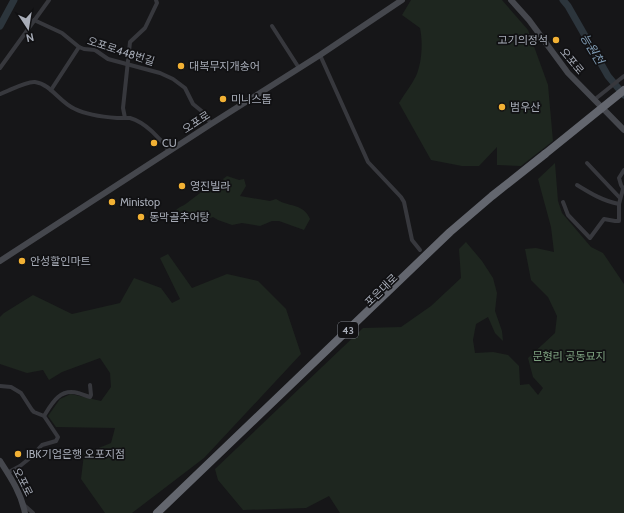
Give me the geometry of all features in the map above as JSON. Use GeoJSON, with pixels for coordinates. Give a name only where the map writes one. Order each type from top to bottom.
{"type":"FeatureCollection","features":[{"type":"Feature","properties":{"kind":"highway","name":"43"},"geometry":{"type":"LineString","coordinates":[[546,156],[624,90]]}},
{"type":"Feature","properties":{"kind":"highway","name":"포은대로"},"geometry":{"type":"LineString","coordinates":[[157,513],[450,232],[492,196],[624,96]]}},
{"type":"Feature","properties":{"kind":"highway","name":"포은대로"},"geometry":{"type":"LineString","coordinates":[[163,513],[462,227],[546,156]]}},
{"type":"Feature","properties":{"kind":"street"},"geometry":{"type":"LineString","coordinates":[[0,68],[49,0]]}},
{"type":"Feature","properties":{"kind":"street"},"geometry":{"type":"LineString","coordinates":[[125,118],[123,108],[130,42],[145,28],[157,3],[156,0]]}},
{"type":"Feature","properties":{"kind":"street","name":"오포로"},"geometry":{"type":"LineString","coordinates":[[0,261],[300,68],[402,0]]}},
{"type":"Feature","properties":{"kind":"street","name":"오포로"},"geometry":{"type":"LineString","coordinates":[[511,0],[529,20],[560,64],[624,130]]}},
{"type":"Feature","properties":{"kind":"street","name":"오포로448번길"},"geometry":{"type":"LineString","coordinates":[[34,20],[62,33],[84,49],[95,50],[108,59],[160,73],[180,84],[185,88],[193,104],[204,113],[211,124]]}},
{"type":"Feature","properties":{"kind":"street"},"geometry":{"type":"LineString","coordinates":[[272,26],[300,68]]}},
{"type":"Feature","properties":{"kind":"street"},"geometry":{"type":"LineString","coordinates":[[51,90],[79,46]]}},
{"type":"Feature","properties":{"kind":"street"},"geometry":{"type":"LineString","coordinates":[[320,55],[368,162],[401,196],[404,202],[412,240],[420,250]]}},
{"type":"Feature","properties":{"kind":"street"},"geometry":{"type":"LineString","coordinates":[[594,100],[624,76]]}},
{"type":"Feature","properties":{"kind":"street"},"geometry":{"type":"LineString","coordinates":[[0,94],[33,82],[51,90],[62,101],[75,109],[135,121],[153,132],[163,142],[169,152]]}},
{"type":"Feature","properties":{"kind":"street"},"geometry":{"type":"LineString","coordinates":[[587,163],[620,198]]}},
{"type":"Feature","properties":{"kind":"street"},"geometry":{"type":"LineString","coordinates":[[563,202],[568,215],[590,238],[604,219],[620,221],[619,204],[623,190],[619,178],[624,170]]}},
{"type":"Feature","properties":{"kind":"street"},"geometry":{"type":"LineString","coordinates":[[577,185],[611,203],[619,204]]}},
{"type":"Feature","properties":{"kind":"street"},"geometry":{"type":"LineString","coordinates":[[44,416],[51,404],[61,395],[72,392],[90,397],[90,385]]}},
{"type":"Feature","properties":{"kind":"street"},"geometry":{"type":"LineString","coordinates":[[0,386],[16,389],[27,401],[32,410],[44,416],[57,434],[58,439],[42,445],[30,458],[20,466],[7,473]]}},
{"type":"Feature","properties":{"kind":"street","name":"오포로"},"geometry":{"type":"LineString","coordinates":[[0,461],[17,488],[25,513]]}},
{"type":"Feature","properties":{"kind":"street"},"geometry":{"type":"LineString","coordinates":[[23,504],[33,513]]}},
{"type":"Feature","properties":{"kind":"green space"},"geometry":{"type":"Polygon","coordinates":[[[411,0],[502,0],[528,30],[548,85],[553,141],[521,166],[497,165],[497,147],[479,166],[462,166],[431,160],[399,103],[416,76],[421,59],[422,46],[420,28],[402,15],[411,0]]]}},
{"type":"Feature","properties":{"kind":"green space","name":"문형리 공동묘지"},"geometry":{"type":"Polygon","coordinates":[[[555,163],[558,201],[562,213],[591,247],[603,253],[624,284],[624,513],[340,513],[329,496],[306,508],[243,510],[218,480],[215,469],[363,328],[401,327],[431,306],[461,278],[459,249],[466,242],[482,261],[493,278],[497,293],[495,311],[502,331],[503,341],[495,333],[488,317],[476,324],[473,340],[475,353],[493,352],[508,355],[519,366],[520,385],[529,384],[538,395],[543,388],[533,377],[528,358],[555,333],[557,316],[548,297],[531,280],[525,249],[536,248],[554,252],[551,227],[538,179],[555,163]]]}},
{"type":"Feature","properties":{"kind":"green space"},"geometry":{"type":"Polygon","coordinates":[[[227,176],[239,180],[244,179],[246,186],[240,196],[270,201],[276,199],[280,202],[304,210],[310,219],[304,230],[279,221],[272,221],[260,226],[242,223],[232,225],[213,217],[198,222],[174,213],[178,208],[200,193],[209,179],[213,184],[213,189],[221,192],[221,186],[226,183],[223,179],[227,176]]]}},
{"type":"Feature","properties":{"kind":"green space"},"geometry":{"type":"Polygon","coordinates":[[[168,254],[192,288],[227,274],[258,281],[286,309],[301,354],[204,458],[132,513],[105,513],[81,479],[84,454],[111,443],[115,428],[56,427],[48,416],[60,399],[71,394],[101,401],[111,387],[110,373],[100,358],[62,372],[49,380],[43,370],[27,373],[0,364],[0,317],[33,295],[72,314],[120,303],[134,278],[161,288],[172,303],[180,299],[160,258],[168,254]]]}},
{"type":"Feature","properties":{"kind":"waterway","name":"능원천"},"geometry":{"type":"LineString","coordinates":[[0,26],[14,0]]}},
{"type":"Feature","properties":{"kind":"waterway","name":"능원천"},"geometry":{"type":"LineString","coordinates":[[563,0],[568,6],[608,76],[624,95]]}},
{"type":"Feature","properties":{"kind":"place","name":"고기의정석"},"geometry":{"type":"Point","coordinates":[556,40]}},
{"type":"Feature","properties":{"kind":"place","name":"대복무지개송어"},"geometry":{"type":"Point","coordinates":[181,66]}},
{"type":"Feature","properties":{"kind":"place","name":"미니스톱"},"geometry":{"type":"Point","coordinates":[223,99]}},
{"type":"Feature","properties":{"kind":"place","name":"범우산"},"geometry":{"type":"Point","coordinates":[502,107]}},
{"type":"Feature","properties":{"kind":"place","name":"CU"},"geometry":{"type":"Point","coordinates":[154,143]}},
{"type":"Feature","properties":{"kind":"place","name":"영진빌라"},"geometry":{"type":"Point","coordinates":[182,186]}},
{"type":"Feature","properties":{"kind":"place","name":"Ministop"},"geometry":{"type":"Point","coordinates":[112,202]}},
{"type":"Feature","properties":{"kind":"place","name":"동막골추어탕"},"geometry":{"type":"Point","coordinates":[141,217]}},
{"type":"Feature","properties":{"kind":"place","name":"안성할인마트"},"geometry":{"type":"Point","coordinates":[22,261]}},
{"type":"Feature","properties":{"kind":"place","name":"IBK기업은행 오포지점"},"geometry":{"type":"Point","coordinates":[18,454]}}]}
